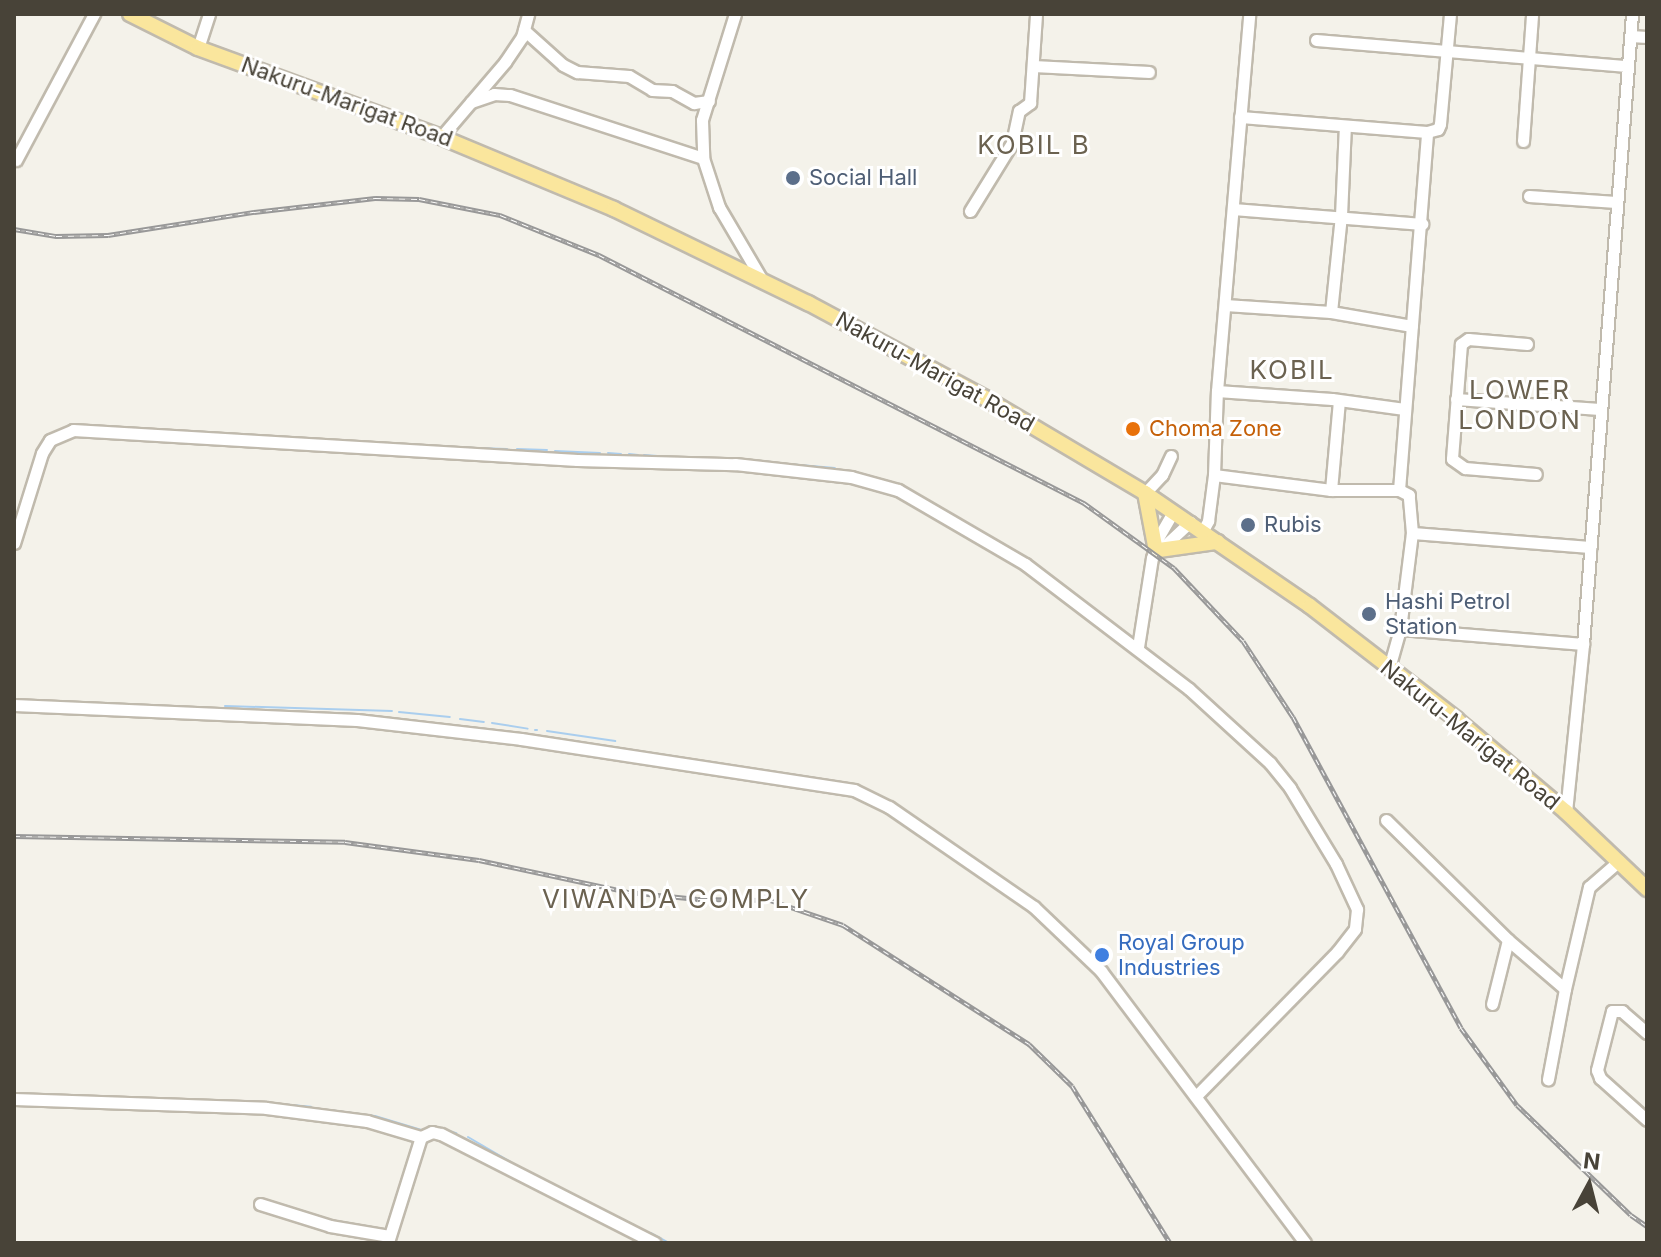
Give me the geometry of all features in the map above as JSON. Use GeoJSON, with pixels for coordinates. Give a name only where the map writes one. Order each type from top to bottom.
{"type":"FeatureCollection","features":[{"type":"Feature","properties":{"kind":"main road","name":"Nakuru-Marigat Road"},"geometry":{"type":"LineString","coordinates":[[130,14],[198,48],[441,137],[614,209],[762,280],[985,398],[1145,493],[1310,606],[1456,719],[1566,812],[1647,889]]}},
{"type":"Feature","properties":{"kind":"main road"},"geometry":{"type":"LineString","coordinates":[[1145,493],[1156,550],[1217,542]]}},
{"type":"Feature","properties":{"kind":"street"},"geometry":{"type":"LineString","coordinates":[[16,160],[94,14]]}},
{"type":"Feature","properties":{"kind":"street"},"geometry":{"type":"LineString","coordinates":[[198,48],[209,14]]}},
{"type":"Feature","properties":{"kind":"street"},"geometry":{"type":"LineString","coordinates":[[441,137],[505,62],[524,30],[528,14]]}},
{"type":"Feature","properties":{"kind":"street"},"geometry":{"type":"LineString","coordinates":[[735,14],[701,132],[703,158],[719,207],[762,280]]}},
{"type":"Feature","properties":{"kind":"street"},"geometry":{"type":"LineString","coordinates":[[970,211],[1012,143],[1017,116],[1030,103],[1036,14]]}},
{"type":"Feature","properties":{"kind":"street"},"geometry":{"type":"LineString","coordinates":[[1202,532],[1208,521],[1214,475],[1217,391],[1249,14]]}},
{"type":"Feature","properties":{"kind":"street"},"geometry":{"type":"LineString","coordinates":[[1240,117],[1427,132],[1438,129],[1450,14]]}},
{"type":"Feature","properties":{"kind":"street"},"geometry":{"type":"LineString","coordinates":[[1523,141],[1532,14]]}},
{"type":"Feature","properties":{"kind":"street"},"geometry":{"type":"LineString","coordinates":[[1566,812],[1583,644],[1632,14]]}},
{"type":"Feature","properties":{"kind":"street"},"geometry":{"type":"LineString","coordinates":[[524,30],[563,65],[577,72],[629,76],[652,90],[672,91],[694,103],[709,101]]}},
{"type":"Feature","properties":{"kind":"street"},"geometry":{"type":"LineString","coordinates":[[1630,36],[1647,37]]}},
{"type":"Feature","properties":{"kind":"street"},"geometry":{"type":"LineString","coordinates":[[1316,40],[1627,66]]}},
{"type":"Feature","properties":{"kind":"street"},"geometry":{"type":"LineString","coordinates":[[1034,66],[1149,72]]}},
{"type":"Feature","properties":{"kind":"street"},"geometry":{"type":"LineString","coordinates":[[471,102],[494,94],[510,95],[703,158]]}},
{"type":"Feature","properties":{"kind":"street"},"geometry":{"type":"LineString","coordinates":[[1331,312],[1341,216],[1345,126]]}},
{"type":"Feature","properties":{"kind":"street"},"geometry":{"type":"LineString","coordinates":[[1399,490],[1427,132]]}},
{"type":"Feature","properties":{"kind":"street"},"geometry":{"type":"LineString","coordinates":[[1529,196],[1616,202]]}},
{"type":"Feature","properties":{"kind":"street"},"geometry":{"type":"LineString","coordinates":[[1233,209],[1422,224]]}},
{"type":"Feature","properties":{"kind":"street"},"geometry":{"type":"LineString","coordinates":[[1225,305],[1331,312],[1412,326]]}},
{"type":"Feature","properties":{"kind":"street"},"geometry":{"type":"LineString","coordinates":[[1527,344],[1464,341],[1459,349],[1452,459],[1459,466],[1536,474]]}},
{"type":"Feature","properties":{"kind":"street"},"geometry":{"type":"LineString","coordinates":[[1217,391],[1404,409]]}},
{"type":"Feature","properties":{"kind":"street"},"geometry":{"type":"LineString","coordinates":[[1456,399],[1600,409]]}},
{"type":"Feature","properties":{"kind":"street"},"geometry":{"type":"LineString","coordinates":[[1331,490],[1339,401]]}},
{"type":"Feature","properties":{"kind":"street"},"geometry":{"type":"LineString","coordinates":[[14,543],[42,453],[50,440],[61,432],[73,430],[285,445],[804,469],[887,485],[1011,554],[1138,647],[1270,763],[1336,864],[1358,912],[1355,929],[1337,952],[1196,1096]]}},
{"type":"Feature","properties":{"kind":"street"},"geometry":{"type":"LineString","coordinates":[[1145,493],[1170,464],[1171,456]]}},
{"type":"Feature","properties":{"kind":"street"},"geometry":{"type":"LineString","coordinates":[[1214,475],[1331,490],[1399,490],[1409,495],[1412,533],[1400,629],[1389,668]]}},
{"type":"Feature","properties":{"kind":"street"},"geometry":{"type":"LineString","coordinates":[[1138,647],[1156,550],[1173,512]]}},
{"type":"Feature","properties":{"kind":"street"},"geometry":{"type":"LineString","coordinates":[[1156,550],[1190,522]]}},
{"type":"Feature","properties":{"kind":"street"},"geometry":{"type":"LineString","coordinates":[[1412,533],[1590,547]]}},
{"type":"Feature","properties":{"kind":"street"},"geometry":{"type":"LineString","coordinates":[[1400,629],[1583,644]]}},
{"type":"Feature","properties":{"kind":"street"},"geometry":{"type":"LineString","coordinates":[[14,705],[357,720],[521,739],[803,779],[854,790],[889,807],[1034,907],[1101,971],[1305,1243]]}},
{"type":"Feature","properties":{"kind":"street"},"geometry":{"type":"LineString","coordinates":[[1386,820],[1508,940],[1565,989]]}},
{"type":"Feature","properties":{"kind":"street"},"geometry":{"type":"LineString","coordinates":[[1548,1079],[1589,887],[1619,861]]}},
{"type":"Feature","properties":{"kind":"street"},"geometry":{"type":"LineString","coordinates":[[1492,1004],[1508,940]]}},
{"type":"Feature","properties":{"kind":"street"},"geometry":{"type":"LineString","coordinates":[[1647,1033],[1622,1011],[1612,1011],[1597,1070],[1600,1078],[1647,1120]]}},
{"type":"Feature","properties":{"kind":"street"},"geometry":{"type":"LineString","coordinates":[[14,1099],[266,1108],[367,1121],[421,1137],[432,1132],[453,1137],[655,1243]]}},
{"type":"Feature","properties":{"kind":"street"},"geometry":{"type":"LineString","coordinates":[[260,1204],[388,1240],[421,1137]]}},
{"type":"Feature","properties":{"kind":"waterway"},"geometry":{"type":"LineString","coordinates":[[444,447],[507,449]]}},
{"type":"Feature","properties":{"kind":"waterway"},"geometry":{"type":"LineString","coordinates":[[517,449],[547,450]]}},
{"type":"Feature","properties":{"kind":"waterway"},"geometry":{"type":"LineString","coordinates":[[555,451],[600,453]]}},
{"type":"Feature","properties":{"kind":"waterway"},"geometry":{"type":"LineString","coordinates":[[608,453],[621,454]]}},
{"type":"Feature","properties":{"kind":"waterway"},"geometry":{"type":"LineString","coordinates":[[629,454],[638,455]]}},
{"type":"Feature","properties":{"kind":"waterway"},"geometry":{"type":"LineString","coordinates":[[644,455],[675,457]]}},
{"type":"Feature","properties":{"kind":"waterway"},"geometry":{"type":"LineString","coordinates":[[764,462],[835,468]]}},
{"type":"Feature","properties":{"kind":"waterway"},"geometry":{"type":"LineString","coordinates":[[225,706],[392,711]]}},
{"type":"Feature","properties":{"kind":"waterway"},"geometry":{"type":"LineString","coordinates":[[399,712],[450,717]]}},
{"type":"Feature","properties":{"kind":"waterway"},"geometry":{"type":"LineString","coordinates":[[460,719],[484,722]]}},
{"type":"Feature","properties":{"kind":"waterway"},"geometry":{"type":"LineString","coordinates":[[492,723],[528,729]]}},
{"type":"Feature","properties":{"kind":"waterway"},"geometry":{"type":"LineString","coordinates":[[547,731],[615,741]]}},
{"type":"Feature","properties":{"kind":"waterway"},"geometry":{"type":"LineString","coordinates":[[227,1101],[261,1102]]}},
{"type":"Feature","properties":{"kind":"waterway"},"geometry":{"type":"LineString","coordinates":[[279,1104],[311,1107]]}},
{"type":"Feature","properties":{"kind":"waterway"},"geometry":{"type":"LineString","coordinates":[[329,1110],[375,1116],[425,1131]]}},
{"type":"Feature","properties":{"kind":"waterway"},"geometry":{"type":"LineString","coordinates":[[443,1129],[456,1133]]}},
{"type":"Feature","properties":{"kind":"waterway"},"geometry":{"type":"LineString","coordinates":[[468,1137],[526,1171]]}},
{"type":"Feature","properties":{"kind":"waterway"},"geometry":{"type":"LineString","coordinates":[[563,1190],[634,1225]]}},
{"type":"Feature","properties":{"kind":"waterway"},"geometry":{"type":"LineString","coordinates":[[651,1233],[669,1243]]}},
{"type":"Feature","properties":{"kind":"railway"},"geometry":{"type":"LineString","coordinates":[[14,229],[56,236],[108,235],[254,212],[375,198],[419,199],[500,215],[599,255],[1084,503],[1174,568],[1243,641],[1293,717],[1461,1028],[1517,1105],[1631,1215],[1647,1226]]}},
{"type":"Feature","properties":{"kind":"railway"},"geometry":{"type":"LineString","coordinates":[[14,836],[345,842],[479,860],[628,892],[698,899],[770,900],[843,925],[1029,1044],[1072,1086],[1170,1243]]}},
{"type":"Feature","properties":{"kind":"place","name":"Social Hall"},"geometry":{"type":"Point","coordinates":[793,178]}},
{"type":"Feature","properties":{"kind":"place","name":"Choma Zone"},"geometry":{"type":"Point","coordinates":[1133,429]}},
{"type":"Feature","properties":{"kind":"place","name":"Rubis"},"geometry":{"type":"Point","coordinates":[1248,525]}},
{"type":"Feature","properties":{"kind":"place","name":"Hashi Petrol Station"},"geometry":{"type":"Point","coordinates":[1369,614]}},
{"type":"Feature","properties":{"kind":"place","name":"Royal Group Industries"},"geometry":{"type":"Point","coordinates":[1102,955]}},
{"type":"Feature","properties":{"kind":"district","name":"KOBIL B"},"geometry":{"type":"Point","coordinates":[1034,145]}},
{"type":"Feature","properties":{"kind":"district","name":"KOBIL"},"geometry":{"type":"Point","coordinates":[1292,370]}},
{"type":"Feature","properties":{"kind":"district","name":"LOWER LONDON"},"geometry":{"type":"Point","coordinates":[1520,405]}},
{"type":"Feature","properties":{"kind":"district","name":"VIWANDA COMPLY"},"geometry":{"type":"Point","coordinates":[676,899]}}]}
